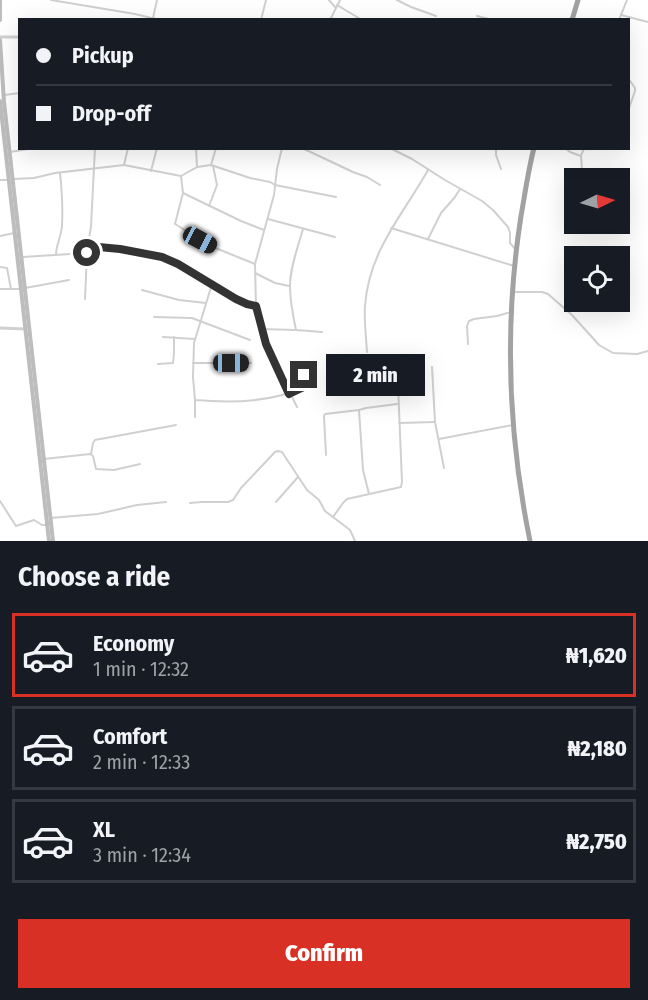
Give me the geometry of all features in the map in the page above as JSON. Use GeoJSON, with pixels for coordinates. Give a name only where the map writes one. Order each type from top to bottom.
{"type":"FeatureCollection","features":[{"type":"Feature","properties":{"kind":"highway"},"geometry":{"type":"LineString","coordinates":[[572,18],[578,0]]}},
{"type":"Feature","properties":{"kind":"highway"},"geometry":{"type":"LineString","coordinates":[[530,541],[524,512],[510,384],[514,266],[534,150]]}},
{"type":"Feature","properties":{"kind":"main road"},"geometry":{"type":"LineString","coordinates":[[0,0],[0,20]]}},
{"type":"Feature","properties":{"kind":"main road"},"geometry":{"type":"LineString","coordinates":[[0,38],[0,59],[10,152],[14,233],[22,257],[23,288]]}},
{"type":"Feature","properties":{"kind":"main road"},"geometry":{"type":"LineString","coordinates":[[0,101],[11,180],[51,541]]}},
{"type":"Feature","properties":{"kind":"main road"},"geometry":{"type":"LineString","coordinates":[[27,320],[25,328],[44,459],[51,518],[51,541]]}},
{"type":"Feature","properties":{"kind":"street"},"geometry":{"type":"LineString","coordinates":[[51,0],[68,1],[153,18],[157,0]]}},
{"type":"Feature","properties":{"kind":"street"},"geometry":{"type":"LineString","coordinates":[[262,18],[266,0]]}},
{"type":"Feature","properties":{"kind":"street"},"geometry":{"type":"LineString","coordinates":[[329,0],[358,18]]}},
{"type":"Feature","properties":{"kind":"street"},"geometry":{"type":"LineString","coordinates":[[331,18],[340,0]]}},
{"type":"Feature","properties":{"kind":"street"},"geometry":{"type":"LineString","coordinates":[[397,0],[436,16]]}},
{"type":"Feature","properties":{"kind":"street"},"geometry":{"type":"LineString","coordinates":[[620,18],[627,0]]}},
{"type":"Feature","properties":{"kind":"street"},"geometry":{"type":"LineString","coordinates":[[621,15],[648,22]]}},
{"type":"Feature","properties":{"kind":"street"},"geometry":{"type":"LineString","coordinates":[[477,16],[485,18]]}},
{"type":"Feature","properties":{"kind":"street"},"geometry":{"type":"LineString","coordinates":[[0,38],[18,37]]}},
{"type":"Feature","properties":{"kind":"street"},"geometry":{"type":"LineString","coordinates":[[630,81],[635,88],[630,104]]}},
{"type":"Feature","properties":{"kind":"street"},"geometry":{"type":"LineString","coordinates":[[4,95],[18,93]]}},
{"type":"Feature","properties":{"kind":"street"},"geometry":{"type":"LineString","coordinates":[[10,152],[22,150]]}},
{"type":"Feature","properties":{"kind":"street"},"geometry":{"type":"LineString","coordinates":[[85,299],[94,150]]}},
{"type":"Feature","properties":{"kind":"street"},"geometry":{"type":"LineString","coordinates":[[124,165],[128,150]]}},
{"type":"Feature","properties":{"kind":"street"},"geometry":{"type":"LineString","coordinates":[[151,171],[156,150]]}},
{"type":"Feature","properties":{"kind":"street"},"geometry":{"type":"LineString","coordinates":[[196,150],[197,167]]}},
{"type":"Feature","properties":{"kind":"street"},"geometry":{"type":"LineString","coordinates":[[209,206],[217,185],[212,166],[216,150]]}},
{"type":"Feature","properties":{"kind":"street"},"geometry":{"type":"LineString","coordinates":[[282,150],[274,195],[255,264],[256,306],[266,344],[297,407]]}},
{"type":"Feature","properties":{"kind":"street"},"geometry":{"type":"LineString","coordinates":[[306,150],[380,185]]}},
{"type":"Feature","properties":{"kind":"street"},"geometry":{"type":"LineString","coordinates":[[394,150],[482,201],[493,210],[508,227],[510,243],[516,250]]}},
{"type":"Feature","properties":{"kind":"street"},"geometry":{"type":"LineString","coordinates":[[496,150],[501,169]]}},
{"type":"Feature","properties":{"kind":"street"},"geometry":{"type":"LineString","coordinates":[[568,150],[581,156]]}},
{"type":"Feature","properties":{"kind":"street"},"geometry":{"type":"LineString","coordinates":[[582,168],[583,150]]}},
{"type":"Feature","properties":{"kind":"street"},"geometry":{"type":"LineString","coordinates":[[0,180],[34,178],[124,165],[181,176],[197,167],[212,166],[275,185],[336,197]]}},
{"type":"Feature","properties":{"kind":"street"},"geometry":{"type":"LineString","coordinates":[[367,352],[366,295],[373,267],[391,228],[428,170]]}},
{"type":"Feature","properties":{"kind":"street"},"geometry":{"type":"LineString","coordinates":[[56,255],[62,227],[60,173]]}},
{"type":"Feature","properties":{"kind":"street"},"geometry":{"type":"LineString","coordinates":[[181,176],[183,193],[175,224],[213,247],[255,264]]}},
{"type":"Feature","properties":{"kind":"street"},"geometry":{"type":"LineString","coordinates":[[428,240],[441,213],[460,189]]}},
{"type":"Feature","properties":{"kind":"street"},"geometry":{"type":"LineString","coordinates":[[183,193],[264,230]]}},
{"type":"Feature","properties":{"kind":"street"},"geometry":{"type":"LineString","coordinates":[[268,219],[335,237]]}},
{"type":"Feature","properties":{"kind":"street"},"geometry":{"type":"LineString","coordinates":[[391,228],[514,266]]}},
{"type":"Feature","properties":{"kind":"street"},"geometry":{"type":"LineString","coordinates":[[296,330],[290,286],[303,229]]}},
{"type":"Feature","properties":{"kind":"street"},"geometry":{"type":"LineString","coordinates":[[0,236],[14,233]]}},
{"type":"Feature","properties":{"kind":"street"},"geometry":{"type":"LineString","coordinates":[[88,246],[162,257],[178,264],[236,299],[256,306]]}},
{"type":"Feature","properties":{"kind":"street"},"geometry":{"type":"LineString","coordinates":[[22,257],[87,253]]}},
{"type":"Feature","properties":{"kind":"street"},"geometry":{"type":"LineString","coordinates":[[0,267],[7,268],[12,289]]}},
{"type":"Feature","properties":{"kind":"street"},"geometry":{"type":"LineString","coordinates":[[255,273],[275,283],[290,286]]}},
{"type":"Feature","properties":{"kind":"street"},"geometry":{"type":"LineString","coordinates":[[0,289],[23,288],[69,280]]}},
{"type":"Feature","properties":{"kind":"street"},"geometry":{"type":"LineString","coordinates":[[195,417],[193,363],[195,339],[213,284]]}},
{"type":"Feature","properties":{"kind":"street"},"geometry":{"type":"LineString","coordinates":[[142,290],[170,298],[206,303]]}},
{"type":"Feature","properties":{"kind":"street"},"geometry":{"type":"LineString","coordinates":[[512,291],[548,294],[572,315],[594,341],[607,351],[638,354],[648,351]]}},
{"type":"Feature","properties":{"kind":"street"},"geometry":{"type":"LineString","coordinates":[[468,344],[469,321],[511,312]]}},
{"type":"Feature","properties":{"kind":"street"},"geometry":{"type":"LineString","coordinates":[[154,317],[192,318],[250,340]]}},
{"type":"Feature","properties":{"kind":"street"},"geometry":{"type":"LineString","coordinates":[[0,328],[25,328]]}},
{"type":"Feature","properties":{"kind":"street"},"geometry":{"type":"LineString","coordinates":[[261,329],[322,332]]}},
{"type":"Feature","properties":{"kind":"street"},"geometry":{"type":"LineString","coordinates":[[163,337],[195,339]]}},
{"type":"Feature","properties":{"kind":"street"},"geometry":{"type":"LineString","coordinates":[[158,364],[172,363],[174,338]]}},
{"type":"Feature","properties":{"kind":"street"},"geometry":{"type":"LineString","coordinates":[[193,363],[251,363]]}},
{"type":"Feature","properties":{"kind":"street"},"geometry":{"type":"LineString","coordinates":[[195,400],[263,399],[289,394],[307,385],[305,371],[318,367]]}},
{"type":"Feature","properties":{"kind":"street"},"geometry":{"type":"LineString","coordinates":[[432,367],[435,422],[444,468]]}},
{"type":"Feature","properties":{"kind":"street"},"geometry":{"type":"LineString","coordinates":[[333,517],[344,501],[401,487],[398,385]]}},
{"type":"Feature","properties":{"kind":"street"},"geometry":{"type":"LineString","coordinates":[[326,455],[325,414],[398,404]]}},
{"type":"Feature","properties":{"kind":"street"},"geometry":{"type":"LineString","coordinates":[[359,410],[363,470],[369,494]]}},
{"type":"Feature","properties":{"kind":"street"},"geometry":{"type":"LineString","coordinates":[[399,423],[435,422]]}},
{"type":"Feature","properties":{"kind":"street"},"geometry":{"type":"LineString","coordinates":[[140,464],[114,470],[96,469],[91,454],[93,443],[95,440],[176,424]]}},
{"type":"Feature","properties":{"kind":"street"},"geometry":{"type":"LineString","coordinates":[[439,439],[513,425]]}},
{"type":"Feature","properties":{"kind":"street"},"geometry":{"type":"LineString","coordinates":[[190,503],[233,501],[242,487],[278,451],[282,453],[307,490],[319,500],[325,511],[350,530],[355,541]]}},
{"type":"Feature","properties":{"kind":"street"},"geometry":{"type":"LineString","coordinates":[[44,459],[91,454]]}},
{"type":"Feature","properties":{"kind":"street"},"geometry":{"type":"LineString","coordinates":[[276,502],[297,477]]}},
{"type":"Feature","properties":{"kind":"street"},"geometry":{"type":"LineString","coordinates":[[0,501],[16,526],[34,520],[42,525],[48,525]]}},
{"type":"Feature","properties":{"kind":"street"},"geometry":{"type":"LineString","coordinates":[[51,518],[98,514],[137,505],[166,502]]}},
{"type":"Feature","properties":{"kind":"route"},"geometry":{"type":"LineString","coordinates":[[87,253],[88,246],[162,257],[178,264],[236,299],[256,306],[266,344],[289,394],[307,385],[304,375]]}}]}
